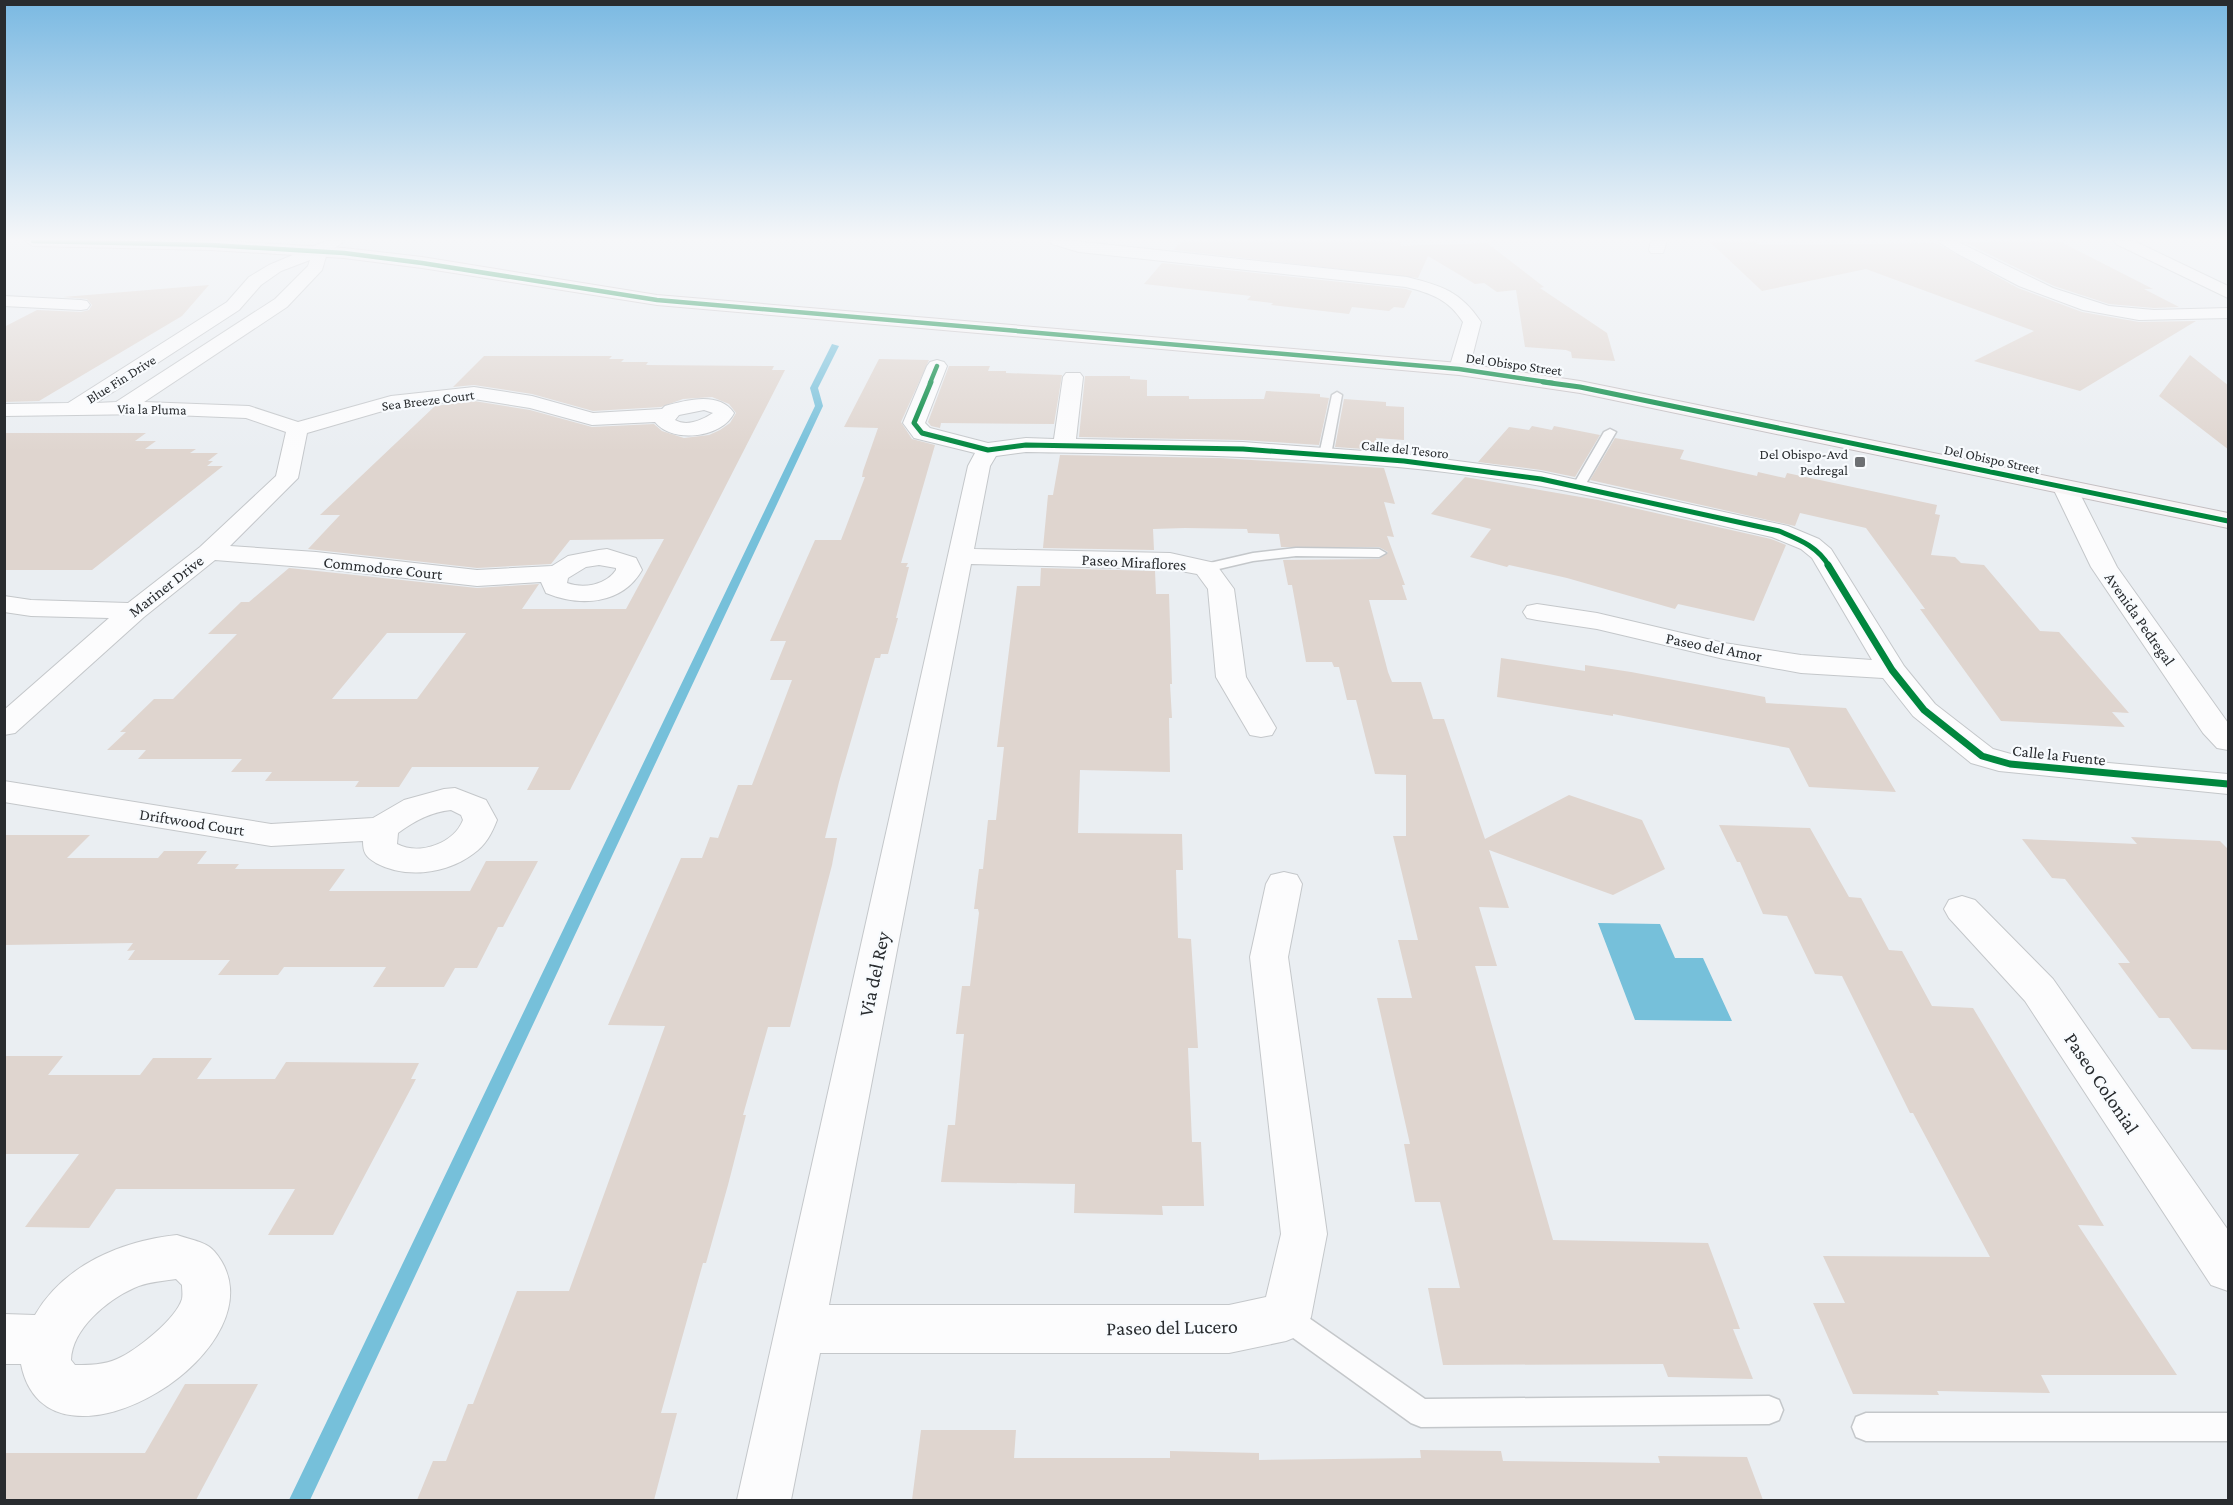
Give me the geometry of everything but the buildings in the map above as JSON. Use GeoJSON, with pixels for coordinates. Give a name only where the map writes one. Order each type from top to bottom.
{"type":"FeatureCollection","features":[{"type":"Feature","properties":{"kind":"main road","name":"Del Obispo Street"},"geometry":{"type":"LineString","coordinates":[[788,311],[1459,369],[1580,387],[2229,521]]}},
{"type":"Feature","properties":{"kind":"street","name":"Blue Fin Drive"},"geometry":{"type":"LineString","coordinates":[[71,410],[226,311]]}},
{"type":"Feature","properties":{"kind":"street","name":"Blue Fin Drive"},"geometry":{"type":"LineString","coordinates":[[121,408],[268,311]]}},
{"type":"Feature","properties":{"kind":"street"},"geometry":{"type":"LineString","coordinates":[[1459,369],[1472,322],[1466,311]]}},
{"type":"Feature","properties":{"kind":"street"},"geometry":{"type":"LineString","coordinates":[[2112,311],[2152,315],[2229,313]]}},
{"type":"Feature","properties":{"kind":"street"},"geometry":{"type":"LineString","coordinates":[[937,366],[914,423],[922,433],[988,450]]}},
{"type":"Feature","properties":{"kind":"street"},"geometry":{"type":"LineString","coordinates":[[1064,445],[1073,377]]}},
{"type":"Feature","properties":{"kind":"street","name":"Sea Breeze Court"},"geometry":{"type":"LineString","coordinates":[[297,429],[391,402],[474,393],[532,402],[592,419],[666,415]]}},
{"type":"Feature","properties":{"kind":"street","name":"Via la Pluma"},"geometry":{"type":"LineString","coordinates":[[4,410],[121,408],[249,412],[297,429]]}},
{"type":"Feature","properties":{"kind":"street","name":"Mariner Drive"},"geometry":{"type":"LineString","coordinates":[[4,726],[134,611],[210,552],[287,478],[297,429]]}},
{"type":"Feature","properties":{"kind":"street","name":"Calle del Tesoro"},"geometry":{"type":"LineString","coordinates":[[988,450],[1026,445],[1243,449],[1404,461],[1541,479],[1779,531],[1810,544]]}},
{"type":"Feature","properties":{"kind":"street","name":"Via del Rey"},"geometry":{"type":"LineString","coordinates":[[764,1500],[979,466],[988,450]]}},
{"type":"Feature","properties":{"kind":"street","name":"Avenida Pedregal"},"geometry":{"type":"LineString","coordinates":[[2065,488],[2104,567],[2226,736]]}},
{"type":"Feature","properties":{"kind":"street","name":"Calle la Fuente"},"geometry":{"type":"LineString","coordinates":[[1810,544],[1822,554],[1892,670],[1924,710],[1982,756],[2010,764],[2229,784]]}},
{"type":"Feature","properties":{"kind":"street","name":"Commodore Court"},"geometry":{"type":"LineString","coordinates":[[210,552],[316,560],[477,578],[557,573]]}},
{"type":"Feature","properties":{"kind":"street","name":"Paseo Miraflores"},"geometry":{"type":"LineString","coordinates":[[960,556],[1170,561],[1206,568],[1221,589],[1230,677],[1261,728]]}},
{"type":"Feature","properties":{"kind":"street"},"geometry":{"type":"LineString","coordinates":[[4,604],[31,608],[134,611]]}},
{"type":"Feature","properties":{"kind":"street","name":"Paseo del Amor"},"geometry":{"type":"LineString","coordinates":[[1537,612],[1598,621],[1701,646],[1801,664],[1892,670]]}},
{"type":"Feature","properties":{"kind":"street","name":"Driftwood Court"},"geometry":{"type":"LineString","coordinates":[[4,791],[271,835],[381,829]]}},
{"type":"Feature","properties":{"kind":"street"},"geometry":{"type":"LineString","coordinates":[[1284,884],[1269,957],[1304,1234],[1286,1317]]}},
{"type":"Feature","properties":{"kind":"street","name":"Paseo Colonial"},"geometry":{"type":"LineString","coordinates":[[1962,909],[2040,990],[2229,1269]]}},
{"type":"Feature","properties":{"kind":"street","name":"Paseo del Lucero"},"geometry":{"type":"LineString","coordinates":[[799,1329],[1228,1329],[1286,1317]]}},
{"type":"Feature","properties":{"kind":"lane"},"geometry":{"type":"LineString","coordinates":[[1325,455],[1337,395]]}},
{"type":"Feature","properties":{"kind":"lane"},"geometry":{"type":"LineString","coordinates":[[1578,487],[1610,432]]}},
{"type":"Feature","properties":{"kind":"lane"},"geometry":{"type":"LineString","coordinates":[[1206,568],[1253,557],[1296,552],[1379,553]]}},
{"type":"Feature","properties":{"kind":"lane"},"geometry":{"type":"LineString","coordinates":[[1286,1317],[1421,1413],[1768,1410]]}},
{"type":"Feature","properties":{"kind":"lane"},"geometry":{"type":"LineString","coordinates":[[1866,1427],[2229,1427]]}},
{"type":"Feature","properties":{"kind":"water"},"geometry":{"type":"Polygon","coordinates":[[[1598,923],[1660,924],[1675,958],[1703,958],[1732,1021],[1635,1020],[1598,923]]]}},
{"type":"Feature","properties":{"kind":"waterway"},"geometry":{"type":"LineString","coordinates":[[299,1500],[819,406],[814,388],[835,346]]}},
{"type":"Feature","properties":{"kind":"cycle path"},"geometry":{"type":"LineString","coordinates":[[788,311],[1459,369],[1580,387],[2228,521]]}},
{"type":"Feature","properties":{"kind":"cycle path"},"geometry":{"type":"LineString","coordinates":[[937,366],[914,423],[922,433],[988,450],[1026,445],[1243,449],[1404,461],[1541,479],[1779,531],[1810,544],[1822,554],[1892,670],[1924,710],[1982,756],[2010,764],[2228,784]]}},
{"type":"Feature","properties":{"kind":"place","name":"Del Obispo-Avd Pedregal"},"geometry":{"type":"Point","coordinates":[1860,462]}}]}
